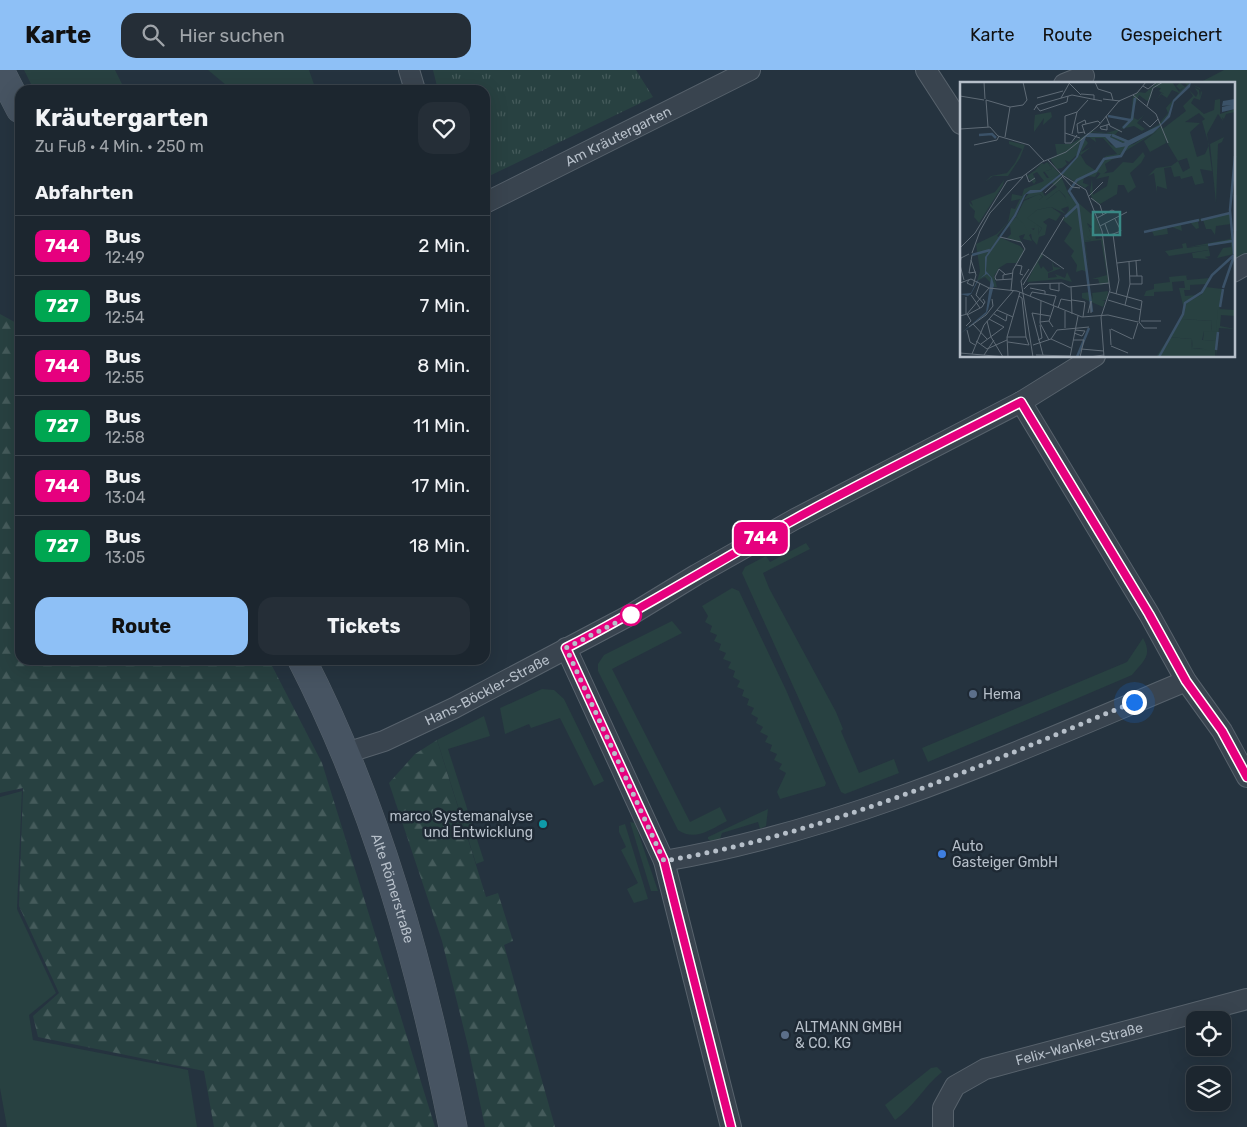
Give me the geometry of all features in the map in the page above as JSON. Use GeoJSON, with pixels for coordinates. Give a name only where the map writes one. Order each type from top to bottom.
{"type":"FeatureCollection","features":[{"type":"Feature","properties":{"kind":"main road"},"geometry":{"type":"LineString","coordinates":[[0,70],[15,99]]}},
{"type":"Feature","properties":{"kind":"main road","name":"Alte Römerstraße"},"geometry":{"type":"LineString","coordinates":[[304,665],[346,753],[413,953],[453,1127]]}},
{"type":"Feature","properties":{"kind":"street"},"geometry":{"type":"LineString","coordinates":[[409,70],[414,85]]}},
{"type":"Feature","properties":{"kind":"street","name":"Am Kräutergarten"},"geometry":{"type":"LineString","coordinates":[[490,200],[750,70]]}},
{"type":"Feature","properties":{"kind":"street"},"geometry":{"type":"LineString","coordinates":[[926,70],[960,122]]}},
{"type":"Feature","properties":{"kind":"street"},"geometry":{"type":"LineString","coordinates":[[1069,82],[1084,76]]}},
{"type":"Feature","properties":{"kind":"street"},"geometry":{"type":"LineString","coordinates":[[1234,271],[1247,264]]}},
{"type":"Feature","properties":{"kind":"street","name":"Hans-Böckler-Straße"},"geometry":{"type":"LineString","coordinates":[[346,753],[384,741],[454,708],[632,614],[795,519],[1021,402],[1093,358]]}},
{"type":"Feature","properties":{"kind":"street"},"geometry":{"type":"LineString","coordinates":[[1021,402],[1149,614],[1186,681],[1222,731],[1247,777]]}},
{"type":"Feature","properties":{"kind":"street"},"geometry":{"type":"LineString","coordinates":[[566,648],[664,861],[730,1127]]}},
{"type":"Feature","properties":{"kind":"street"},"geometry":{"type":"LineString","coordinates":[[664,861],[726,851],[864,810],[980,766],[1186,681]]}},
{"type":"Feature","properties":{"kind":"street","name":"Felix-Wankel-Straße"},"geometry":{"type":"LineString","coordinates":[[938,1126],[943,1108],[955,1086],[985,1069],[1247,999]]}},
{"type":"Feature","properties":{"kind":"green space"},"geometry":{"type":"Polygon","coordinates":[[[24,70],[115,70],[122,85],[32,85],[24,70]]]}},
{"type":"Feature","properties":{"kind":"green space"},"geometry":{"type":"Polygon","coordinates":[[[208,70],[309,70],[314,85],[226,85],[208,70]]]}},
{"type":"Feature","properties":{"kind":"green space"},"geometry":{"type":"Polygon","coordinates":[[[433,70],[636,70],[653,97],[490,176],[490,85],[437,85],[433,70]]]}},
{"type":"Feature","properties":{"kind":"green space"},"geometry":{"type":"Polygon","coordinates":[[[1224,70],[1247,70],[1247,255],[1234,262],[1234,82],[1201,82],[1224,70]]]}},
{"type":"Feature","properties":{"kind":"green space"},"geometry":{"type":"Polygon","coordinates":[[[0,314],[15,322],[15,665],[272,665],[322,763],[435,1127],[214,1127],[204,1071],[38,1037],[33,1016],[59,993],[19,906],[23,788],[0,793],[0,314]]]}},
{"type":"Feature","properties":{"kind":"green space"},"geometry":{"type":"Polygon","coordinates":[[[806,543],[810,549],[763,573],[769,588],[836,712],[843,729],[841,731],[859,773],[894,759],[899,773],[845,794],[841,792],[742,573],[745,567],[766,556],[770,562],[806,543]]]}},
{"type":"Feature","properties":{"kind":"green space"},"geometry":{"type":"Polygon","coordinates":[[[732,588],[739,591],[786,690],[826,783],[825,786],[780,799],[777,792],[786,773],[779,769],[782,764],[774,760],[777,754],[770,751],[772,745],[765,742],[768,736],[760,732],[763,727],[756,723],[758,718],[751,714],[754,708],[747,705],[749,699],[742,696],[744,690],[737,687],[740,681],[733,677],[735,671],[728,668],[731,662],[723,659],[726,653],[719,650],[721,644],[714,641],[717,635],[710,632],[712,626],[705,622],[708,616],[702,606],[732,588]]]}},
{"type":"Feature","properties":{"kind":"green space"},"geometry":{"type":"Polygon","coordinates":[[[672,621],[682,633],[612,669],[690,822],[720,807],[727,821],[697,835],[691,835],[678,830],[598,671],[598,664],[604,655],[672,621]]]}},
{"type":"Feature","properties":{"kind":"green space"},"geometry":{"type":"Polygon","coordinates":[[[1143,638],[1147,654],[1132,675],[928,762],[922,748],[1127,662],[1143,638]]]}},
{"type":"Feature","properties":{"kind":"green space"},"geometry":{"type":"Polygon","coordinates":[[[542,689],[554,690],[564,699],[604,781],[594,786],[560,718],[531,728],[529,724],[505,734],[500,708],[542,689]]]}},
{"type":"Feature","properties":{"kind":"green space"},"geometry":{"type":"Polygon","coordinates":[[[484,716],[490,736],[448,749],[484,861],[476,864],[437,740],[484,716]]]}},
{"type":"Feature","properties":{"kind":"green space"},"geometry":{"type":"Polygon","coordinates":[[[437,740],[486,897],[498,893],[513,941],[504,945],[555,1127],[485,1127],[468,1046],[442,941],[389,783],[415,754],[437,740]]]}},
{"type":"Feature","properties":{"kind":"green space"},"geometry":{"type":"Polygon","coordinates":[[[22,791],[17,909],[56,993],[29,1015],[33,1040],[188,1070],[197,1127],[7,1127],[0,1088],[0,797],[22,791]]]}},
{"type":"Feature","properties":{"kind":"green space"},"geometry":{"type":"Polygon","coordinates":[[[768,809],[766,826],[760,829],[758,822],[722,833],[720,839],[711,841],[708,839],[708,837],[768,809]]]}},
{"type":"Feature","properties":{"kind":"green space"},"geometry":{"type":"Polygon","coordinates":[[[630,822],[635,823],[658,891],[651,891],[630,822]]]}},
{"type":"Feature","properties":{"kind":"green space"},"geometry":{"type":"Polygon","coordinates":[[[625,824],[648,899],[634,903],[627,889],[638,883],[621,850],[626,847],[619,832],[619,826],[625,824]]]}},
{"type":"Feature","properties":{"kind":"green space"},"geometry":{"type":"Polygon","coordinates":[[[937,1067],[942,1072],[908,1109],[895,1120],[885,1105],[931,1068],[937,1067]]]}},
{"type":"Feature","properties":{"kind":"bus line","name":"744"},"geometry":{"type":"LineString","coordinates":[[731,1127],[664,861],[623,768],[566,648],[632,614],[795,519],[1021,402],[1149,614],[1186,681],[1222,731],[1247,777]]}},
{"type":"Feature","properties":{"kind":"place","name":"Hema"},"geometry":{"type":"Point","coordinates":[973,694]}},
{"type":"Feature","properties":{"kind":"place","name":"marco Systemanalyse und Entwicklung"},"geometry":{"type":"Point","coordinates":[543,824]}},
{"type":"Feature","properties":{"kind":"place","name":"Auto Gasteiger GmbH"},"geometry":{"type":"Point","coordinates":[942,854]}},
{"type":"Feature","properties":{"kind":"place","name":"ALTMANN GMBH & CO. KG"},"geometry":{"type":"Point","coordinates":[785,1035]}},
{"type":"Feature","properties":{"kind":"route"},"geometry":{"type":"LineString","coordinates":[[631,615],[566,648],[623,768],[664,861],[726,851],[847,816],[980,766],[1134,702]]}}]}
